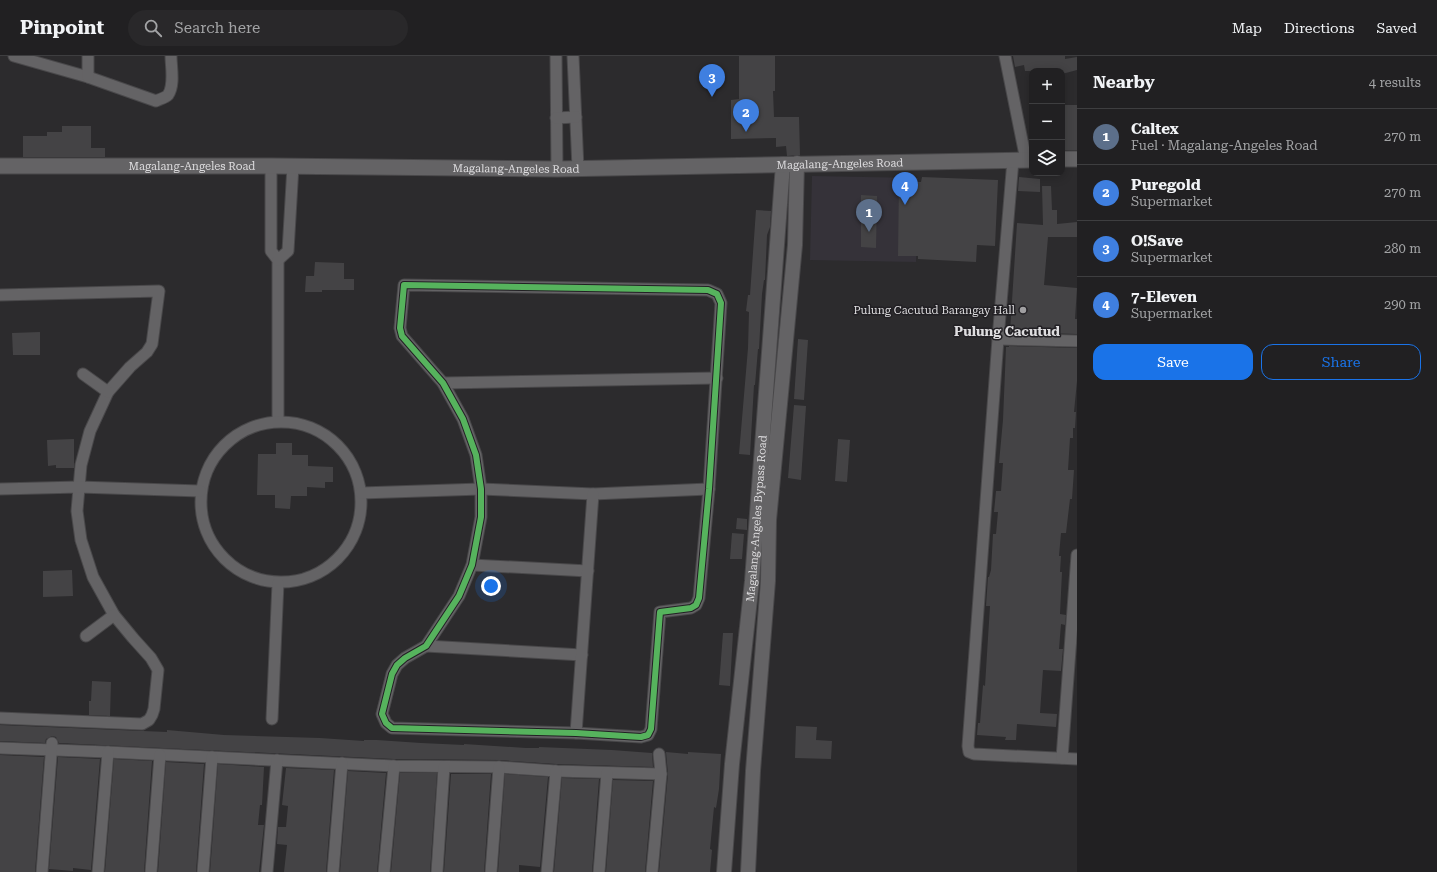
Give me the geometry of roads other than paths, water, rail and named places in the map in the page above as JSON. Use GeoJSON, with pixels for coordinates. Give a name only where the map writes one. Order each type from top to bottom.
{"type":"FeatureCollection","features":[{"type":"Feature","properties":{"kind":"main road"},"geometry":{"type":"LineString","coordinates":[[1065,159],[1077,159]]}},
{"type":"Feature","properties":{"kind":"main road","name":"Magalang-Angeles Road"},"geometry":{"type":"LineString","coordinates":[[0,166],[293,166],[557,169],[1024,160]]}},
{"type":"Feature","properties":{"kind":"street"},"geometry":{"type":"LineString","coordinates":[[14,56],[88,77],[156,101],[164,98],[171,88],[171,56]]}},
{"type":"Feature","properties":{"kind":"street"},"geometry":{"type":"LineString","coordinates":[[88,56],[88,77]]}},
{"type":"Feature","properties":{"kind":"street"},"geometry":{"type":"LineString","coordinates":[[556,56],[557,169]]}},
{"type":"Feature","properties":{"kind":"street"},"geometry":{"type":"LineString","coordinates":[[574,56],[578,168]]}},
{"type":"Feature","properties":{"kind":"street"},"geometry":{"type":"LineString","coordinates":[[1005,56],[1024,160],[998,339],[968,746],[969,752],[974,754],[1077,759]]}},
{"type":"Feature","properties":{"kind":"street"},"geometry":{"type":"LineString","coordinates":[[556,88],[575,88]]}},
{"type":"Feature","properties":{"kind":"street"},"geometry":{"type":"LineString","coordinates":[[556,118],[576,117]]}},
{"type":"Feature","properties":{"kind":"street","name":"Magalang-Angeles Bypass Road"},"geometry":{"type":"LineString","coordinates":[[724,872],[732,764],[752,581],[790,164]]}},
{"type":"Feature","properties":{"kind":"street","name":"Magalang-Angeles Bypass Road"},"geometry":{"type":"LineString","coordinates":[[748,872],[753,771],[768,581],[769,520],[795,245],[790,164]]}},
{"type":"Feature","properties":{"kind":"street"},"geometry":{"type":"LineString","coordinates":[[271,166],[271,251],[278,260],[278,421]]}},
{"type":"Feature","properties":{"kind":"street"},"geometry":{"type":"LineString","coordinates":[[278,260],[288,251],[293,166]]}},
{"type":"Feature","properties":{"kind":"street"},"geometry":{"type":"LineString","coordinates":[[404,285],[708,290],[717,294],[721,303],[717,378],[699,598],[696,605],[691,608],[660,612],[651,729],[648,735],[641,737],[576,733],[392,728],[386,723],[382,714],[392,674],[397,665],[405,658],[426,646],[459,596],[472,565],[481,517],[481,489],[476,456],[463,419],[444,383],[402,336],[400,328],[404,285]]}},
{"type":"Feature","properties":{"kind":"street"},"geometry":{"type":"LineString","coordinates":[[0,295],[159,291],[152,344],[147,352],[130,367],[108,392],[90,432],[81,465],[78,511],[80,540],[92,576],[114,615],[151,658],[158,670],[152,715],[142,724],[0,718]]}},
{"type":"Feature","properties":{"kind":"street"},"geometry":{"type":"LineString","coordinates":[[998,339],[1077,341]]}},
{"type":"Feature","properties":{"kind":"street"},"geometry":{"type":"LineString","coordinates":[[83,374],[108,392]]}},
{"type":"Feature","properties":{"kind":"street"},"geometry":{"type":"LineString","coordinates":[[444,383],[717,378]]}},
{"type":"Feature","properties":{"kind":"street"},"geometry":{"type":"LineString","coordinates":[[278,421],[296,423],[324,434],[343,450],[356,472],[361,493],[360,518],[350,546],[332,565],[315,576],[299,581],[278,583],[252,578],[234,567],[215,549],[204,525],[200,491],[207,470],[215,455],[228,441],[247,428],[266,422],[278,421]]}},
{"type":"Feature","properties":{"kind":"street"},"geometry":{"type":"LineString","coordinates":[[0,489],[79,487],[200,491]]}},
{"type":"Feature","properties":{"kind":"street"},"geometry":{"type":"LineString","coordinates":[[361,493],[481,489],[593,494],[709,489]]}},
{"type":"Feature","properties":{"kind":"street"},"geometry":{"type":"LineString","coordinates":[[576,733],[593,494]]}},
{"type":"Feature","properties":{"kind":"street"},"geometry":{"type":"LineString","coordinates":[[1062,758],[1071,709],[1077,556]]}},
{"type":"Feature","properties":{"kind":"street"},"geometry":{"type":"LineString","coordinates":[[472,565],[588,571]]}},
{"type":"Feature","properties":{"kind":"street"},"geometry":{"type":"LineString","coordinates":[[272,719],[278,583]]}},
{"type":"Feature","properties":{"kind":"street"},"geometry":{"type":"LineString","coordinates":[[86,636],[114,615]]}},
{"type":"Feature","properties":{"kind":"street"},"geometry":{"type":"LineString","coordinates":[[426,646],[582,655]]}},
{"type":"Feature","properties":{"kind":"street"},"geometry":{"type":"LineString","coordinates":[[42,872],[51,746]]}},
{"type":"Feature","properties":{"kind":"street"},"geometry":{"type":"LineString","coordinates":[[0,748],[51,746],[108,752],[394,766],[499,767],[556,771],[661,774]]}},
{"type":"Feature","properties":{"kind":"street"},"geometry":{"type":"LineString","coordinates":[[98,872],[108,752]]}},
{"type":"Feature","properties":{"kind":"street"},"geometry":{"type":"LineString","coordinates":[[151,872],[160,754]]}},
{"type":"Feature","properties":{"kind":"street"},"geometry":{"type":"LineString","coordinates":[[652,872],[661,774],[658,754]]}},
{"type":"Feature","properties":{"kind":"street"},"geometry":{"type":"LineString","coordinates":[[203,872],[212,757]]}},
{"type":"Feature","properties":{"kind":"street"},"geometry":{"type":"LineString","coordinates":[[267,872],[277,760]]}},
{"type":"Feature","properties":{"kind":"street"},"geometry":{"type":"LineString","coordinates":[[333,872],[342,763]]}},
{"type":"Feature","properties":{"kind":"street"},"geometry":{"type":"LineString","coordinates":[[384,872],[394,766]]}},
{"type":"Feature","properties":{"kind":"street"},"geometry":{"type":"LineString","coordinates":[[437,872],[444,767]]}},
{"type":"Feature","properties":{"kind":"street"},"geometry":{"type":"LineString","coordinates":[[491,872],[499,767]]}},
{"type":"Feature","properties":{"kind":"street"},"geometry":{"type":"LineString","coordinates":[[547,872],[556,771]]}},
{"type":"Feature","properties":{"kind":"street"},"geometry":{"type":"LineString","coordinates":[[599,872],[607,773]]}},
{"type":"Feature","properties":{"kind":"place","name":"O!Save"},"geometry":{"type":"Point","coordinates":[712,97]}},
{"type":"Feature","properties":{"kind":"place","name":"Puregold"},"geometry":{"type":"Point","coordinates":[746,132]}},
{"type":"Feature","properties":{"kind":"place","name":"7-Eleven"},"geometry":{"type":"Point","coordinates":[905,205]}},
{"type":"Feature","properties":{"kind":"place","name":"Caltex"},"geometry":{"type":"Point","coordinates":[869,232]}},
{"type":"Feature","properties":{"kind":"place","name":"Pulung Cacutud Barangay Hall"},"geometry":{"type":"Point","coordinates":[1023,310]}},
{"type":"Feature","properties":{"kind":"district","name":"Pulung Cacutud"},"geometry":{"type":"Point","coordinates":[1007,331]}}]}
